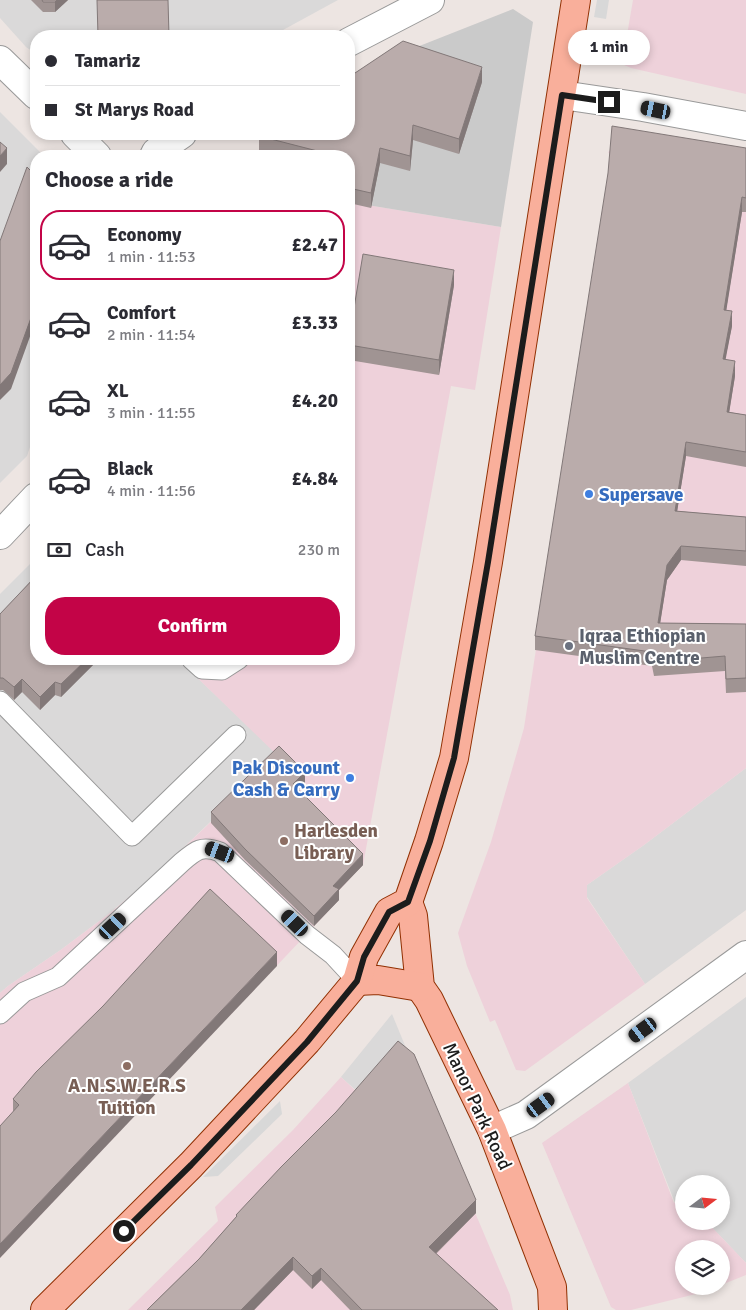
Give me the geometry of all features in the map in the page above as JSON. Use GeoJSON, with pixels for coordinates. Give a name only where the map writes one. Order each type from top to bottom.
{"type":"FeatureCollection","features":[{"type":"Feature","properties":{"kind":"main road"},"geometry":{"type":"LineString","coordinates":[[44,1310],[191,1165],[307,1042],[357,981],[364,957],[389,912],[408,902],[430,841],[454,758],[490,552],[576,0]]}},
{"type":"Feature","properties":{"kind":"main road","name":"Manor Park Road"},"geometry":{"type":"LineString","coordinates":[[408,902],[413,916],[420,987],[433,1009],[492,1130],[552,1287],[553,1310]]}},
{"type":"Feature","properties":{"kind":"main road"},"geometry":{"type":"LineString","coordinates":[[357,981],[378,980],[420,987]]}},
{"type":"Feature","properties":{"kind":"street"},"geometry":{"type":"LineString","coordinates":[[355,39],[430,0]]}},
{"type":"Feature","properties":{"kind":"street"},"geometry":{"type":"LineString","coordinates":[[0,60],[30,89]]}},
{"type":"Feature","properties":{"kind":"street"},"geometry":{"type":"LineString","coordinates":[[562,95],[643,107],[746,126]]}},
{"type":"Feature","properties":{"kind":"street"},"geometry":{"type":"LineString","coordinates":[[81,140],[91,150]]}},
{"type":"Feature","properties":{"kind":"street"},"geometry":{"type":"LineString","coordinates":[[159,150],[173,140]]}},
{"type":"Feature","properties":{"kind":"street"},"geometry":{"type":"LineString","coordinates":[[0,535],[30,503]]}},
{"type":"Feature","properties":{"kind":"street"},"geometry":{"type":"LineString","coordinates":[[492,1130],[526,1115],[746,955]]}},
{"type":"Feature","properties":{"kind":"lane"},"geometry":{"type":"LineString","coordinates":[[198,665],[202,669],[222,670],[230,665]]}},
{"type":"Feature","properties":{"kind":"lane"},"geometry":{"type":"LineString","coordinates":[[0,701],[132,836],[236,735]]}},
{"type":"Feature","properties":{"kind":"lane"},"geometry":{"type":"LineString","coordinates":[[0,1014],[24,992],[58,977],[182,862],[194,852],[209,847],[220,852],[307,935],[334,955],[357,981]]}},
{"type":"Feature","properties":{"kind":"shaded area"},"geometry":{"type":"Polygon","coordinates":[[[0,0],[338,0],[283,30],[30,30],[30,50],[0,18],[0,0]]]}},
{"type":"Feature","properties":{"kind":"shaded area"},"geometry":{"type":"Polygon","coordinates":[[[597,0],[609,0],[606,19],[594,17],[597,0]]]}},
{"type":"Feature","properties":{"kind":"shaded area"},"geometry":{"type":"Polygon","coordinates":[[[633,0],[746,0],[746,94],[631,68],[622,64],[633,0]]]}},
{"type":"Feature","properties":{"kind":"shaded area"},"geometry":{"type":"Polygon","coordinates":[[[513,9],[533,22],[501,227],[355,203],[355,150],[261,150],[271,140],[355,140],[355,123],[389,58],[513,9]]]}},
{"type":"Feature","properties":{"kind":"shaded area"},"geometry":{"type":"Polygon","coordinates":[[[0,112],[38,150],[30,150],[30,447],[27,456],[0,483],[0,112]]]}},
{"type":"Feature","properties":{"kind":"shaded area"},"geometry":{"type":"Polygon","coordinates":[[[623,141],[746,212],[746,768],[644,845],[587,885],[587,898],[645,984],[525,1071],[516,1070],[495,1020],[490,1022],[467,966],[458,933],[491,842],[524,728],[611,156],[608,152],[623,141]]]}},
{"type":"Feature","properties":{"kind":"shaded area"},"geometry":{"type":"Polygon","coordinates":[[[355,203],[501,227],[475,390],[451,386],[363,865],[333,897],[339,900],[0,1258],[0,993],[110,913],[155,875],[279,757],[184,665],[355,665],[355,203]]]}},
{"type":"Feature","properties":{"kind":"shaded area"},"geometry":{"type":"Polygon","coordinates":[[[30,564],[30,665],[184,665],[279,756],[155,875],[110,913],[0,993],[0,594],[30,564]]]}},
{"type":"Feature","properties":{"kind":"shaded area"},"geometry":{"type":"Polygon","coordinates":[[[746,768],[746,910],[645,984],[587,897],[587,885],[644,845],[746,768]]]}},
{"type":"Feature","properties":{"kind":"shaded area"},"geometry":{"type":"Polygon","coordinates":[[[746,997],[746,1263],[730,1246],[730,1240],[724,1240],[715,1230],[730,1230],[730,1175],[675,1175],[675,1203],[628,1083],[746,997]]]}},
{"type":"Feature","properties":{"kind":"shaded area"},"geometry":{"type":"Polygon","coordinates":[[[392,1014],[449,1152],[465,1188],[341,1077],[392,1014]]]}},
{"type":"Feature","properties":{"kind":"shaded area"},"geometry":{"type":"Polygon","coordinates":[[[341,1077],[468,1196],[510,1295],[513,1310],[128,1310],[218,1221],[215,1207],[293,1130],[341,1077]]]}},
{"type":"Feature","properties":{"kind":"shaded area"},"geometry":{"type":"Polygon","coordinates":[[[628,1083],[675,1202],[675,1230],[715,1230],[724,1240],[675,1240],[675,1295],[692,1295],[631,1310],[616,1310],[611,1307],[542,1143],[628,1083]]]}},
{"type":"Feature","properties":{"kind":"shaded area"},"geometry":{"type":"Polygon","coordinates":[[[280,1101],[282,1114],[218,1176],[203,1177],[280,1101]]]}},
{"type":"Feature","properties":{"kind":"shaded area"},"geometry":{"type":"Polygon","coordinates":[[[730,1246],[746,1263],[746,1275],[730,1281],[730,1246]]]}},
{"type":"Feature","properties":{"kind":"building"},"geometry":{"type":"Polygon","coordinates":[[[42,0],[57,0],[55,2],[43,2],[42,0]]]}},
{"type":"Feature","properties":{"kind":"building"},"geometry":{"type":"Polygon","coordinates":[[[97,0],[168,0],[169,30],[98,30],[97,0]]]}},
{"type":"Feature","properties":{"kind":"building"},"geometry":{"type":"Polygon","coordinates":[[[403,41],[482,67],[459,139],[413,125],[410,156],[380,148],[371,193],[355,189],[355,150],[314,150],[275,140],[355,140],[355,73],[403,41]]]}},
{"type":"Feature","properties":{"kind":"building"},"geometry":{"type":"Polygon","coordinates":[[[612,126],[746,148],[746,198],[742,197],[724,310],[732,311],[723,359],[735,361],[727,412],[746,415],[746,452],[686,442],[675,511],[746,517],[746,551],[681,546],[667,565],[658,623],[746,624],[746,678],[726,679],[725,656],[654,662],[652,652],[535,636],[608,173],[612,126]]]}},
{"type":"Feature","properties":{"kind":"building"},"geometry":{"type":"Polygon","coordinates":[[[0,142],[7,148],[0,156],[0,142]]]}},
{"type":"Feature","properties":{"kind":"building"},"geometry":{"type":"Polygon","coordinates":[[[27,167],[30,170],[30,321],[11,373],[0,385],[0,241],[27,167]]]}},
{"type":"Feature","properties":{"kind":"building"},"geometry":{"type":"Polygon","coordinates":[[[363,254],[454,270],[439,360],[355,346],[355,302],[363,254]]]}},
{"type":"Feature","properties":{"kind":"building"},"geometry":{"type":"Polygon","coordinates":[[[30,582],[30,665],[81,665],[61,684],[55,682],[40,697],[22,679],[14,687],[3,678],[0,678],[0,614],[30,582]]]}},
{"type":"Feature","properties":{"kind":"building","name":"Harlesden Library"},"geometry":{"type":"Polygon","coordinates":[[[279,746],[305,772],[293,784],[363,854],[333,886],[339,889],[314,916],[245,849],[211,812],[279,746]]]}},
{"type":"Feature","properties":{"kind":"building"},"geometry":{"type":"Polygon","coordinates":[[[210,889],[277,952],[0,1244],[0,1126],[19,1105],[13,1099],[36,1072],[103,1006],[210,889]]]}},
{"type":"Feature","properties":{"kind":"building"},"geometry":{"type":"Polygon","coordinates":[[[398,1041],[414,1054],[476,1200],[429,1247],[498,1310],[362,1310],[321,1268],[312,1276],[293,1257],[241,1310],[147,1310],[199,1259],[236,1215],[336,1112],[398,1041]]]}},
{"type":"Feature","properties":{"kind":"place","name":"Supersave"},"geometry":{"type":"Point","coordinates":[589,494]}},
{"type":"Feature","properties":{"kind":"place","name":"Iqraa Ethiopian Muslim Centre"},"geometry":{"type":"Point","coordinates":[569,646]}},
{"type":"Feature","properties":{"kind":"place","name":"Pak Discount Cash & Carry"},"geometry":{"type":"Point","coordinates":[350,778]}},
{"type":"Feature","properties":{"kind":"place","name":"Harlesden Library"},"geometry":{"type":"Point","coordinates":[284,841]}},
{"type":"Feature","properties":{"kind":"place","name":"A.N.S.W.E.R.S Tuition"},"geometry":{"type":"Point","coordinates":[127,1066]}},
{"type":"Feature","properties":{"kind":"route"},"geometry":{"type":"LineString","coordinates":[[124,1231],[191,1165],[307,1042],[357,981],[364,957],[389,912],[408,902],[430,841],[454,758],[488,562],[562,95],[609,102]]}}]}
